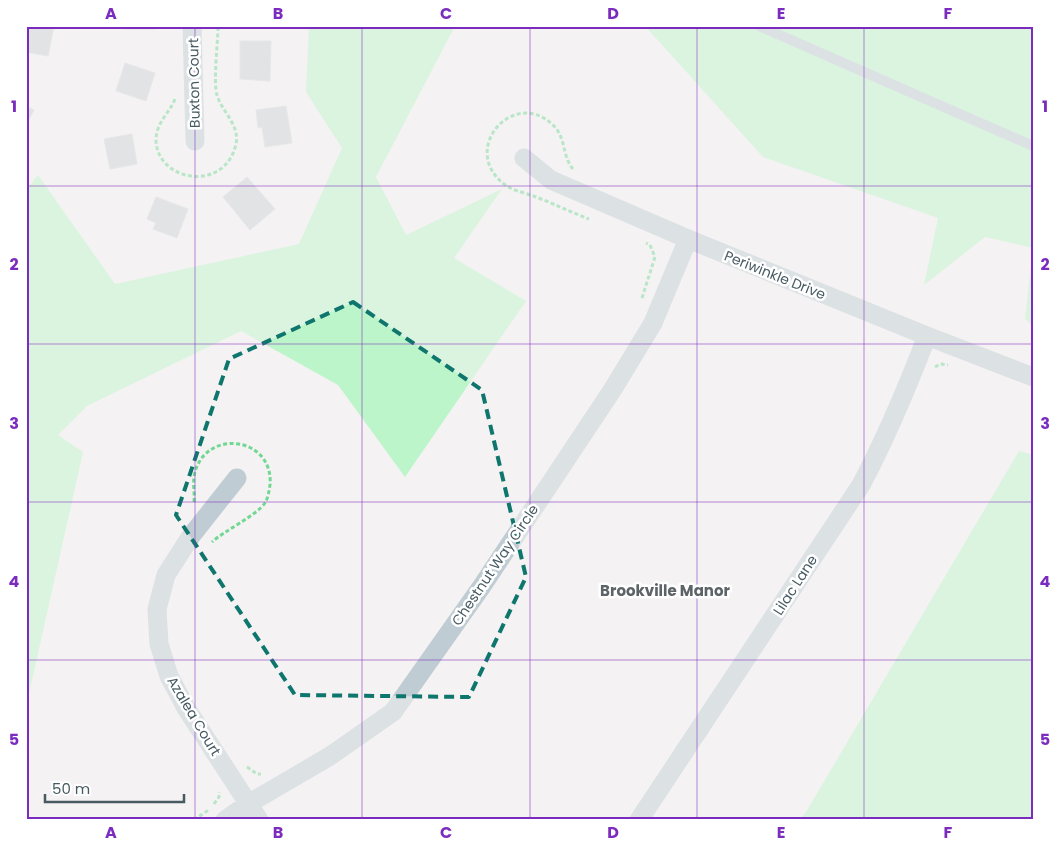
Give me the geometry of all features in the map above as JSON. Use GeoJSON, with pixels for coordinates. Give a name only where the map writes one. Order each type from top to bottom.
{"type":"FeatureCollection","features":[{"type":"Feature","properties":{"kind":"street","name":"Buxton Court"},"geometry":{"type":"LineString","coordinates":[[192,26],[195,141]]}},
{"type":"Feature","properties":{"kind":"street","name":"Periwinkle Drive"},"geometry":{"type":"LineString","coordinates":[[524,158],[551,180],[688,239],[1033,378]]}},
{"type":"Feature","properties":{"kind":"street","name":"Chestnut Way Circle"},"geometry":{"type":"LineString","coordinates":[[225,820],[248,804],[330,756],[394,712],[482,586],[613,389],[653,323],[688,239]]}},
{"type":"Feature","properties":{"kind":"street","name":"Lilac Lane"},"geometry":{"type":"LineString","coordinates":[[639,820],[861,485],[901,403],[927,336]]}},
{"type":"Feature","properties":{"kind":"street","name":"Azalea Court"},"geometry":{"type":"LineString","coordinates":[[238,478],[191,536],[166,575],[157,609],[159,644],[169,676],[186,708],[259,820]]}},
{"type":"Feature","properties":{"kind":"lane"},"geometry":{"type":"LineString","coordinates":[[759,26],[1033,146]]}},
{"type":"Feature","properties":{"kind":"path"},"geometry":{"type":"LineString","coordinates":[[578,174],[568,163],[562,135],[553,124],[537,114],[514,114],[494,129],[487,148],[487,158],[493,173],[506,186],[594,220]]}},
{"type":"Feature","properties":{"kind":"path"},"geometry":{"type":"LineString","coordinates":[[641,299],[655,257],[650,245],[644,242]]}},
{"type":"Feature","properties":{"kind":"path"},"geometry":{"type":"LineString","coordinates":[[191,507],[194,501],[193,479],[195,470],[204,455],[222,444],[248,445],[258,452],[269,467],[269,493],[265,504],[206,546]]}},
{"type":"Feature","properties":{"kind":"path"},"geometry":{"type":"LineString","coordinates":[[243,760],[257,774],[264,773]]}},
{"type":"Feature","properties":{"kind":"path"},"geometry":{"type":"LineString","coordinates":[[194,820],[212,808],[219,797],[218,788]]}},
{"type":"Feature","properties":{"kind":"highlighted area"},"geometry":{"type":"Polygon","coordinates":[[[353,302],[482,390],[526,577],[469,697],[295,695],[176,515],[229,359],[353,302]]]}},
{"type":"Feature","properties":{"kind":"green space"},"geometry":{"type":"Polygon","coordinates":[[[309,26],[455,26],[376,177],[406,235],[502,189],[454,258],[526,301],[405,477],[338,385],[241,331],[87,406],[58,435],[83,452],[26,707],[26,190],[38,175],[115,284],[299,244],[342,148],[306,92],[309,26]]]}},
{"type":"Feature","properties":{"kind":"green space"},"geometry":{"type":"Polygon","coordinates":[[[645,26],[1033,26],[1033,248],[985,237],[924,285],[938,218],[763,157],[645,26]]]}},
{"type":"Feature","properties":{"kind":"green space"},"geometry":{"type":"Polygon","coordinates":[[[1033,248],[1033,326],[1025,319],[1033,248]]]}},
{"type":"Feature","properties":{"kind":"green space"},"geometry":{"type":"Polygon","coordinates":[[[1019,451],[1033,455],[1033,820],[799,820],[806,812],[1019,451]]]}},
{"type":"Feature","properties":{"kind":"building"},"geometry":{"type":"Polygon","coordinates":[[[26,26],[54,26],[48,56],[26,52],[26,26]]]}},
{"type":"Feature","properties":{"kind":"building"},"geometry":{"type":"Polygon","coordinates":[[[122,26],[156,26],[156,29],[122,29],[122,26]]]}},
{"type":"Feature","properties":{"kind":"building"},"geometry":{"type":"Polygon","coordinates":[[[240,41],[271,41],[270,81],[240,79],[240,41]]]}},
{"type":"Feature","properties":{"kind":"building"},"geometry":{"type":"Polygon","coordinates":[[[125,63],[155,73],[146,101],[116,91],[125,63]]]}},
{"type":"Feature","properties":{"kind":"building"},"geometry":{"type":"Polygon","coordinates":[[[26,106],[34,110],[26,125],[26,106]]]}},
{"type":"Feature","properties":{"kind":"building"},"geometry":{"type":"Polygon","coordinates":[[[286,106],[292,143],[265,147],[262,127],[258,128],[256,110],[286,106]]]}},
{"type":"Feature","properties":{"kind":"building"},"geometry":{"type":"Polygon","coordinates":[[[132,134],[137,164],[110,169],[104,139],[132,134]]]}},
{"type":"Feature","properties":{"kind":"building"},"geometry":{"type":"Polygon","coordinates":[[[247,177],[275,209],[250,230],[223,197],[247,177]]]}},
{"type":"Feature","properties":{"kind":"building"},"geometry":{"type":"Polygon","coordinates":[[[156,197],[188,209],[177,238],[153,229],[156,223],[147,219],[156,197]]]}},
{"type":"Feature","properties":{"kind":"district","name":"Brookville Manor"},"geometry":{"type":"Point","coordinates":[665,590]}}]}
